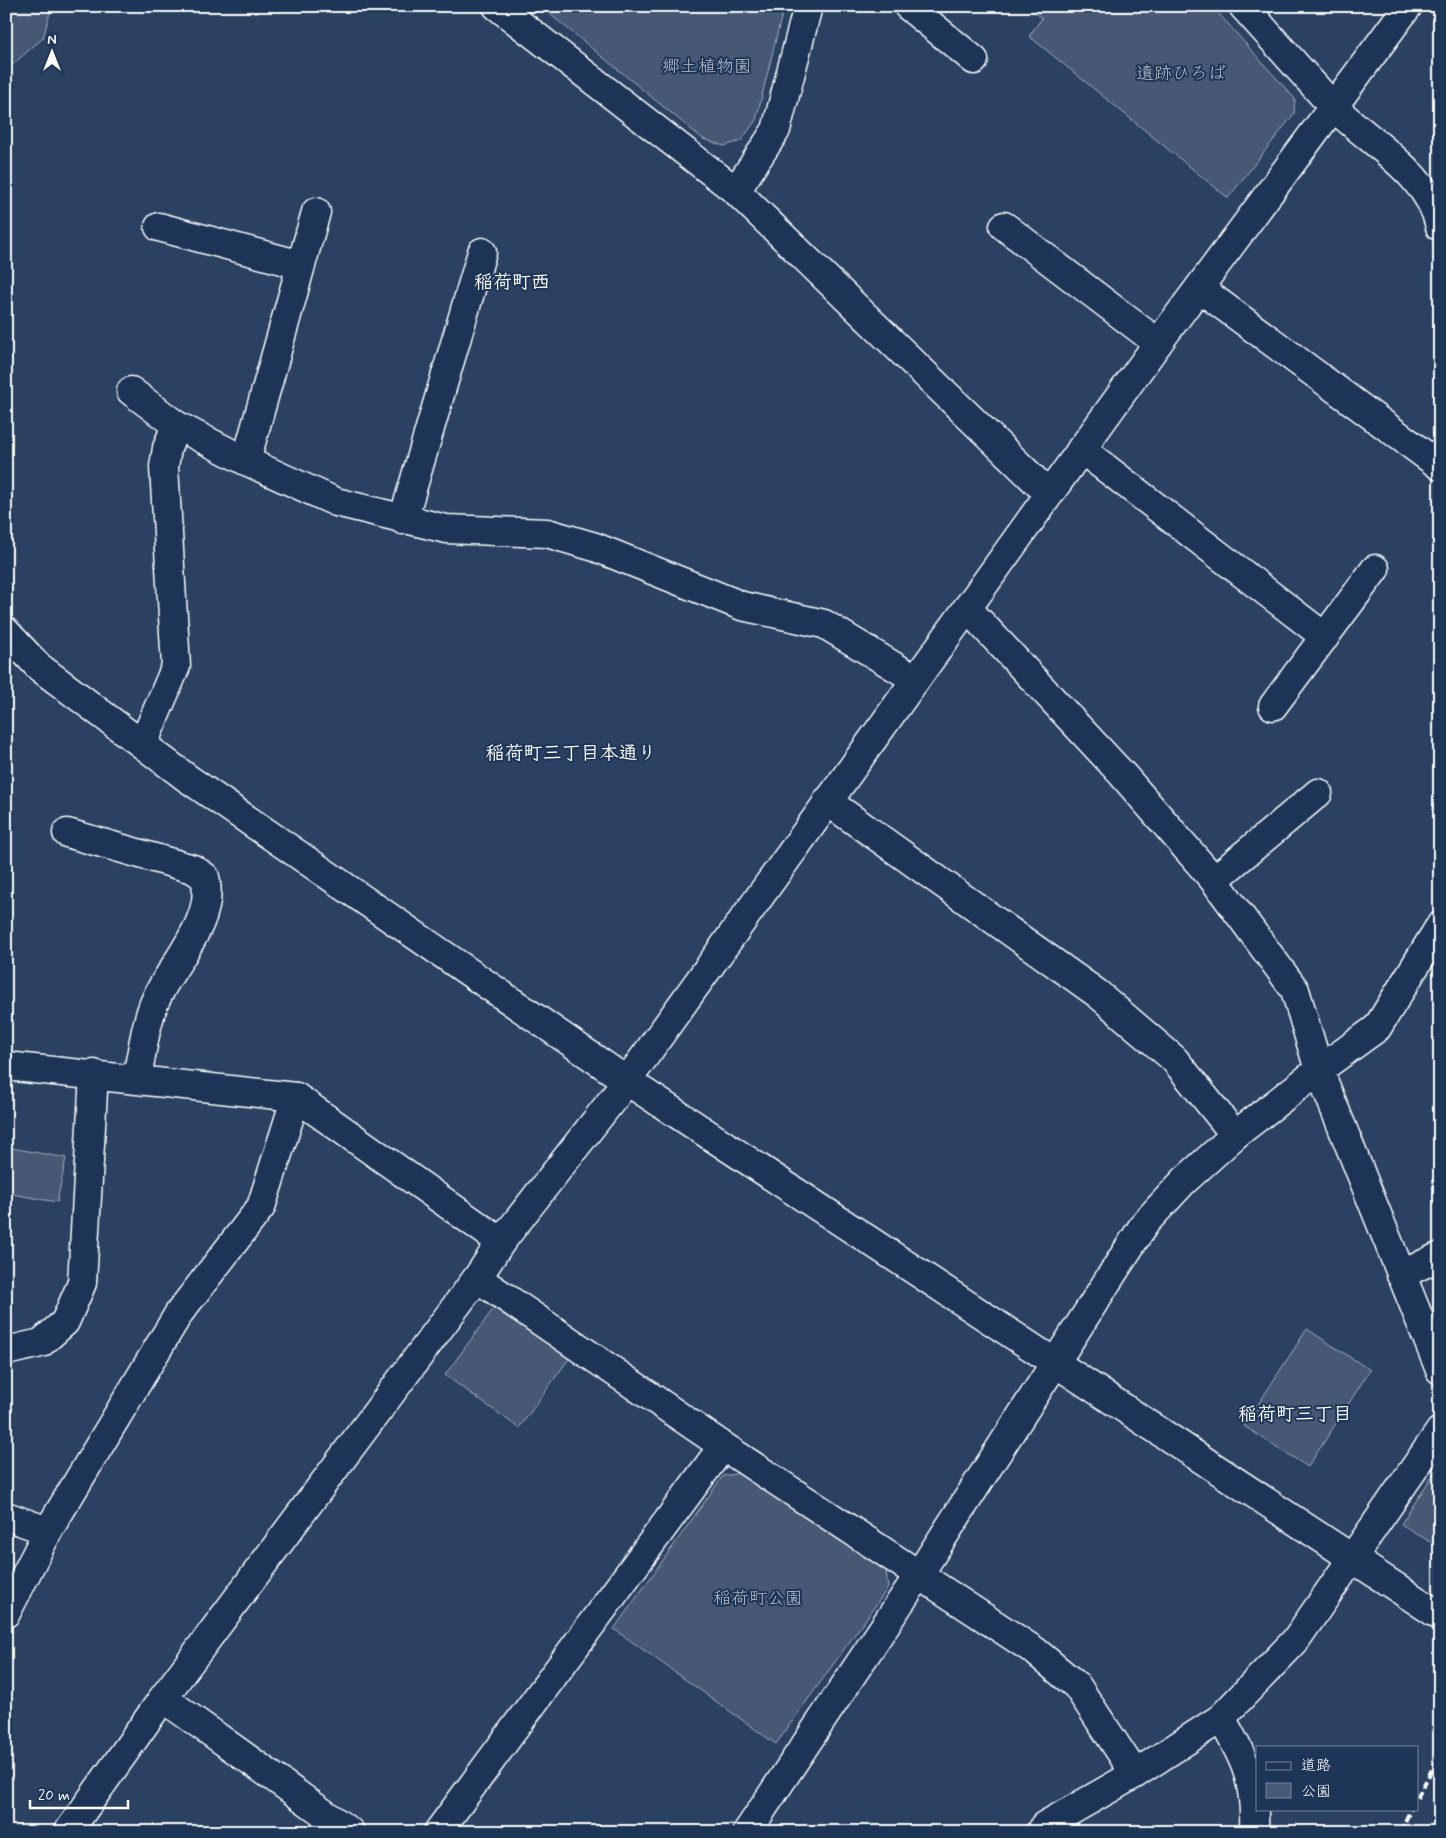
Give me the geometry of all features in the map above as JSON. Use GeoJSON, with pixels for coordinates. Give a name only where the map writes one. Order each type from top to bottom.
{"type":"FeatureCollection","features":[{"type":"Feature","properties":{"kind":"street"},"geometry":{"type":"LineString","coordinates":[[497,6],[736,191],[1049,494]]}},
{"type":"Feature","properties":{"kind":"street"},"geometry":{"type":"LineString","coordinates":[[736,191],[776,130],[808,6]]}},
{"type":"Feature","properties":{"kind":"street"},"geometry":{"type":"LineString","coordinates":[[908,6],[974,60]]}},
{"type":"Feature","properties":{"kind":"street"},"geometry":{"type":"LineString","coordinates":[[1243,6],[1334,107],[1420,184],[1438,218],[1440,227]]}},
{"type":"Feature","properties":{"kind":"street"},"geometry":{"type":"LineString","coordinates":[[68,1832],[163,1698],[477,1278],[501,1242],[627,1081],[827,800],[1158,343],[1408,6]]}},
{"type":"Feature","properties":{"kind":"street"},"geometry":{"type":"LineString","coordinates":[[246,461],[316,212]]}},
{"type":"Feature","properties":{"kind":"street"},"geometry":{"type":"LineString","coordinates":[[1004,226],[1158,343]]}},
{"type":"Feature","properties":{"kind":"street"},"geometry":{"type":"LineString","coordinates":[[159,227],[301,265]]}},
{"type":"Feature","properties":{"kind":"street"},"geometry":{"type":"LineString","coordinates":[[403,520],[482,252]]}},
{"type":"Feature","properties":{"kind":"street"},"geometry":{"type":"LineString","coordinates":[[1199,288],[1440,466]]}},
{"type":"Feature","properties":{"kind":"street"},"geometry":{"type":"LineString","coordinates":[[131,391],[176,425],[246,461],[336,502],[403,520],[446,529],[547,533],[595,547],[742,606],[824,624],[915,679]]}},
{"type":"Feature","properties":{"kind":"street"},"geometry":{"type":"LineString","coordinates":[[143,744],[176,666],[164,467],[167,448],[176,425]]}},
{"type":"Feature","properties":{"kind":"street"},"geometry":{"type":"LineString","coordinates":[[1082,449],[1325,637]]}},
{"type":"Feature","properties":{"kind":"street"},"geometry":{"type":"LineString","coordinates":[[1274,706],[1375,569]]}},
{"type":"Feature","properties":{"kind":"street"},"geometry":{"type":"LineString","coordinates":[[967,608],[1122,774],[1214,880],[1295,990],[1319,1070],[1440,1370]]}},
{"type":"Feature","properties":{"kind":"street"},"geometry":{"type":"LineString","coordinates":[[6,632],[39,667],[187,778],[627,1081],[1440,1616]]}},
{"type":"Feature","properties":{"kind":"street"},"geometry":{"type":"LineString","coordinates":[[1214,880],[1318,793]]}},
{"type":"Feature","properties":{"kind":"street"},"geometry":{"type":"LineString","coordinates":[[827,800],[1098,994],[1174,1059],[1235,1135]]}},
{"type":"Feature","properties":{"kind":"street"},"geometry":{"type":"LineString","coordinates":[[67,834],[193,869],[204,877],[208,890],[204,912],[178,963],[159,992],[150,1012],[137,1079]]}},
{"type":"Feature","properties":{"kind":"street"},"geometry":{"type":"LineString","coordinates":[[747,1832],[918,1576],[1146,1223],[1184,1181],[1235,1135],[1377,1028],[1440,926]]}},
{"type":"Feature","properties":{"kind":"street"},"geometry":{"type":"LineString","coordinates":[[6,1066],[296,1097],[501,1242]]}},
{"type":"Feature","properties":{"kind":"street"},"geometry":{"type":"LineString","coordinates":[[6,1351],[41,1343],[65,1322],[82,1283],[94,1074]]}},
{"type":"Feature","properties":{"kind":"street"},"geometry":{"type":"LineString","coordinates":[[6,1613],[48,1531],[180,1313],[261,1207],[296,1097]]}},
{"type":"Feature","properties":{"kind":"street"},"geometry":{"type":"LineString","coordinates":[[1402,1275],[1440,1256]]}},
{"type":"Feature","properties":{"kind":"street"},"geometry":{"type":"LineString","coordinates":[[477,1278],[723,1446],[918,1576],[1035,1651],[1077,1686],[1135,1774]]}},
{"type":"Feature","properties":{"kind":"street"},"geometry":{"type":"LineString","coordinates":[[1040,1832],[1044,1826],[1135,1774],[1221,1718],[1295,1642],[1351,1557],[1440,1431]]}},
{"type":"Feature","properties":{"kind":"street"},"geometry":{"type":"LineString","coordinates":[[438,1832],[723,1446]]}},
{"type":"Feature","properties":{"kind":"street"},"geometry":{"type":"LineString","coordinates":[[6,1516],[48,1531]]}},
{"type":"Feature","properties":{"kind":"street"},"geometry":{"type":"LineString","coordinates":[[163,1698],[350,1832]]}},
{"type":"Feature","properties":{"kind":"street"},"geometry":{"type":"LineString","coordinates":[[1221,1718],[1244,1758],[1255,1801],[1254,1832]]}},
{"type":"Feature","properties":{"kind":"green space"},"geometry":{"type":"Polygon","coordinates":[[[6,6],[52,6],[43,38],[12,65],[6,65],[6,6]]]}},
{"type":"Feature","properties":{"kind":"green space","name":"郷土植物園"},"geometry":{"type":"Polygon","coordinates":[[[540,6],[784,6],[756,120],[741,141],[724,146],[703,139],[540,6]]]}},
{"type":"Feature","properties":{"kind":"green space","name":"遺跡ひろば"},"geometry":{"type":"Polygon","coordinates":[[[1027,6],[1212,6],[1295,99],[1294,114],[1228,198],[1029,36],[1042,18],[1027,6]]]}},
{"type":"Feature","properties":{"kind":"green space"},"geometry":{"type":"Polygon","coordinates":[[[6,1147],[66,1158],[57,1202],[6,1193],[6,1147]]]}},
{"type":"Feature","properties":{"kind":"green space"},"geometry":{"type":"Polygon","coordinates":[[[497,1304],[570,1357],[519,1428],[445,1375],[497,1304]]]}},
{"type":"Feature","properties":{"kind":"green space"},"geometry":{"type":"Polygon","coordinates":[[[1307,1329],[1370,1370],[1308,1467],[1244,1426],[1307,1329]]]}},
{"type":"Feature","properties":{"kind":"green space"},"geometry":{"type":"Polygon","coordinates":[[[1440,1464],[1440,1548],[1401,1524],[1440,1464]]]}},
{"type":"Feature","properties":{"kind":"green space","name":"稲荷町公園"},"geometry":{"type":"Polygon","coordinates":[[[753,1471],[885,1562],[888,1588],[776,1744],[614,1629],[723,1476],[753,1471]]]}},
{"type":"Feature","properties":{"kind":"railway"},"geometry":{"type":"LineString","coordinates":[[1418,1796],[1440,1754]]}},
{"type":"Feature","properties":{"kind":"railway"},"geometry":{"type":"LineString","coordinates":[[1400,1832],[1411,1810]]}},
{"type":"Feature","properties":{"kind":"district","name":"稲荷町西"},"geometry":{"type":"Point","coordinates":[512,281]}},
{"type":"Feature","properties":{"kind":"district","name":"稲荷町三丁目本通り"},"geometry":{"type":"Point","coordinates":[571,752]}},
{"type":"Feature","properties":{"kind":"district","name":"稲荷町三丁目"},"geometry":{"type":"Point","coordinates":[1295,1413]}}]}
